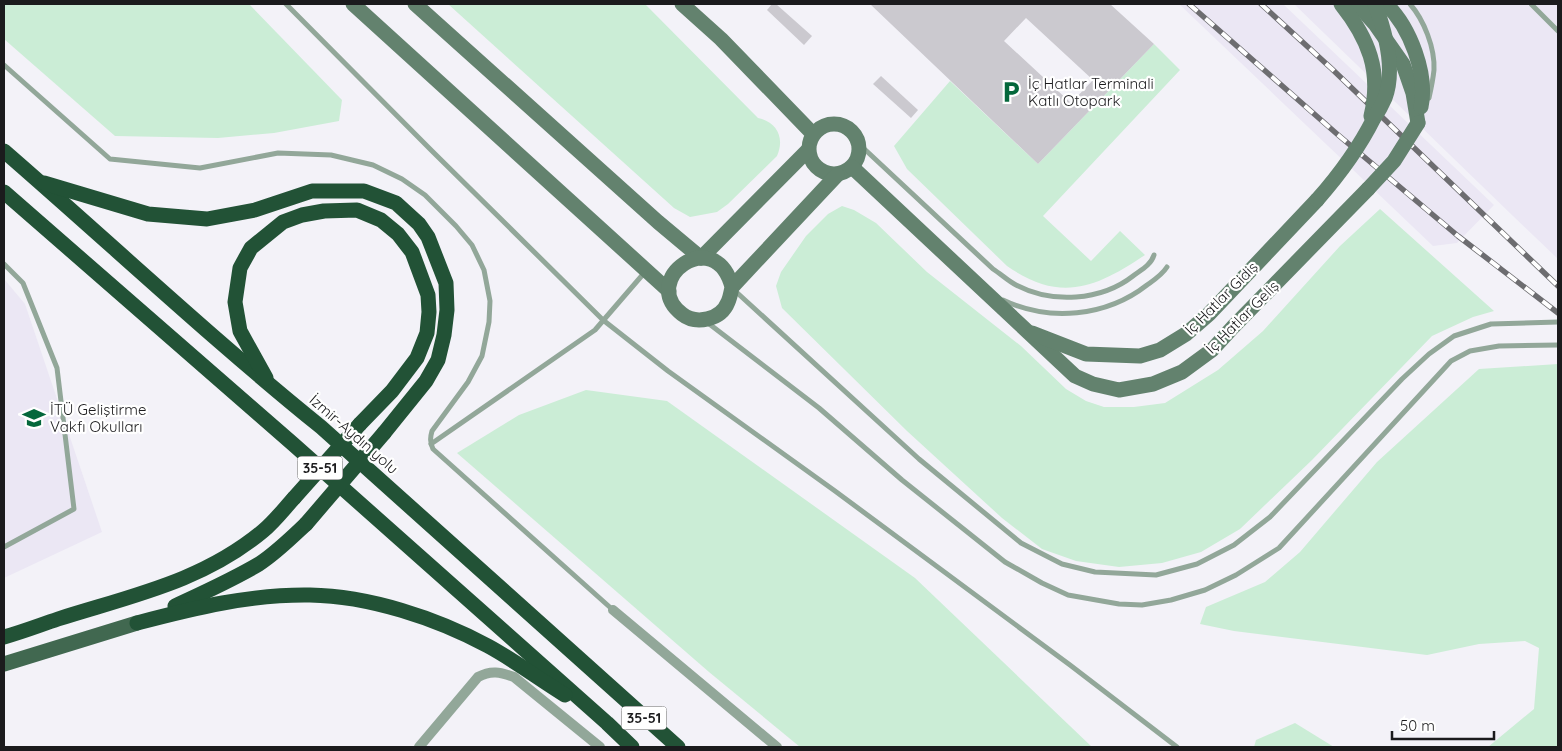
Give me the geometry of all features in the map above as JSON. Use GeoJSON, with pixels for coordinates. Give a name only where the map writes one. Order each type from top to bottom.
{"type":"FeatureCollection","features":[{"type":"Feature","properties":{"kind":"highway","name":"İzmir-Aydın yolu"},"geometry":{"type":"LineString","coordinates":[[4,151],[272,388],[321,427],[678,747]]}},
{"type":"Feature","properties":{"kind":"highway","name":"35-51"},"geometry":{"type":"LineString","coordinates":[[39,182],[148,214],[207,218],[255,210],[312,192],[364,191],[396,203],[419,224],[428,237],[446,284],[448,310],[444,335],[438,360],[426,381],[306,524],[285,545],[260,563],[225,582],[137,623]]}},
{"type":"Feature","properties":{"kind":"highway","name":"35-51"},"geometry":{"type":"LineString","coordinates":[[4,192],[293,444],[632,747]]}},
{"type":"Feature","properties":{"kind":"highway"},"geometry":{"type":"LineString","coordinates":[[4,637],[109,605],[188,578],[226,558],[264,531],[392,391],[417,358],[427,333],[428,295],[412,252],[398,234],[381,220],[356,210],[324,211],[302,215],[283,222],[251,248],[240,268],[235,302],[240,332],[272,388]]}},
{"type":"Feature","properties":{"kind":"highway"},"geometry":{"type":"LineString","coordinates":[[137,623],[193,608],[246,599],[281,596],[311,595],[345,598],[376,604],[429,619],[488,646],[607,723]]}},
{"type":"Feature","properties":{"kind":"main road","name":"35-51"},"geometry":{"type":"LineString","coordinates":[[4,664],[137,623]]}},
{"type":"Feature","properties":{"kind":"street"},"geometry":{"type":"LineString","coordinates":[[353,4],[669,291]]}},
{"type":"Feature","properties":{"kind":"street"},"geometry":{"type":"LineString","coordinates":[[415,4],[650,215],[701,258]]}},
{"type":"Feature","properties":{"kind":"street"},"geometry":{"type":"LineString","coordinates":[[682,4],[721,39],[813,134]]}},
{"type":"Feature","properties":{"kind":"street","name":"İç Hatlar Gidiş"},"geometry":{"type":"LineString","coordinates":[[1341,4],[1354,21],[1368,47],[1375,80],[1374,105],[1367,132]]}},
{"type":"Feature","properties":{"kind":"street"},"geometry":{"type":"LineString","coordinates":[[1357,4],[1375,24],[1403,64],[1413,93],[1418,123]]}},
{"type":"Feature","properties":{"kind":"street","name":"İç Hatlar Gidiş"},"geometry":{"type":"LineString","coordinates":[[1024,330],[1086,354],[1140,356],[1160,350],[1186,334],[1209,314],[1317,200],[1344,168],[1367,132],[1385,97],[1388,76],[1388,49],[1375,4]]}},
{"type":"Feature","properties":{"kind":"street","name":"İç Hatlar Geliş"},"geometry":{"type":"LineString","coordinates":[[852,167],[1075,376],[1093,384],[1119,390],[1153,384],[1182,372],[1212,350],[1394,161],[1418,123],[1422,102],[1422,78],[1418,60],[1402,26],[1386,4]]}},
{"type":"Feature","properties":{"kind":"street"},"geometry":{"type":"LineString","coordinates":[[835,124],[843,125],[850,130],[856,136],[859,144],[859,153],[852,167],[845,172],[837,174],[820,171],[814,166],[808,150],[813,134],[819,128],[835,124]]}},
{"type":"Feature","properties":{"kind":"street"},"geometry":{"type":"LineString","coordinates":[[701,258],[808,150]]}},
{"type":"Feature","properties":{"kind":"street"},"geometry":{"type":"LineString","coordinates":[[732,287],[727,273],[720,265],[711,260],[701,258],[686,262],[674,271],[669,291],[671,301],[676,310],[684,316],[694,320],[714,317],[728,303],[732,287],[837,174]]}},
{"type":"Feature","properties":{"kind":"street"},"geometry":{"type":"LineString","coordinates":[[613,610],[777,747]]}},
{"type":"Feature","properties":{"kind":"street"},"geometry":{"type":"LineString","coordinates":[[419,747],[478,677],[487,672],[502,673],[514,677],[600,747]]}},
{"type":"Feature","properties":{"kind":"lane"},"geometry":{"type":"LineString","coordinates":[[286,4],[603,320],[668,371],[828,485],[1177,747]]}},
{"type":"Feature","properties":{"kind":"lane"},"geometry":{"type":"LineString","coordinates":[[1410,4],[1417,11],[1429,35],[1434,68],[1429,102],[1418,123]]}},
{"type":"Feature","properties":{"kind":"lane"},"geometry":{"type":"LineString","coordinates":[[1531,4],[1558,30]]}},
{"type":"Feature","properties":{"kind":"lane"},"geometry":{"type":"LineString","coordinates":[[4,65],[110,158],[200,168],[278,153],[331,155],[373,165],[402,179],[425,195],[472,245],[484,270],[490,302],[489,322],[482,356],[468,382],[432,431],[430,440],[433,449],[613,610]]}},
{"type":"Feature","properties":{"kind":"lane"},"geometry":{"type":"LineString","coordinates":[[859,144],[993,269],[1016,285],[1035,292],[1065,298],[1092,296],[1125,282],[1152,262],[1154,255]]}},
{"type":"Feature","properties":{"kind":"lane"},"geometry":{"type":"LineString","coordinates":[[4,264],[23,283],[57,368],[74,509],[4,547]]}},
{"type":"Feature","properties":{"kind":"lane"},"geometry":{"type":"LineString","coordinates":[[975,283],[1005,301],[1027,309],[1074,314],[1122,302],[1139,292],[1167,267]]}},
{"type":"Feature","properties":{"kind":"lane"},"geometry":{"type":"LineString","coordinates":[[431,444],[584,339],[595,330],[646,270]]}},
{"type":"Feature","properties":{"kind":"lane"},"geometry":{"type":"LineString","coordinates":[[732,287],[919,459],[1021,543],[1062,564],[1095,572],[1156,575],[1197,564],[1234,545],[1270,516],[1402,379],[1429,354],[1454,336],[1491,324],[1558,322]]}},
{"type":"Feature","properties":{"kind":"lane"},"geometry":{"type":"LineString","coordinates":[[704,320],[819,408],[902,480],[1005,562],[1068,595],[1119,604],[1142,605],[1171,600],[1205,590],[1236,575],[1279,548],[1451,361],[1470,352],[1499,346],[1558,345]]}},
{"type":"Feature","properties":{"kind":"shaded area"},"geometry":{"type":"Polygon","coordinates":[[[1179,4],[1283,4],[1494,205],[1457,243],[1433,246],[1179,4]]]}},
{"type":"Feature","properties":{"kind":"shaded area"},"geometry":{"type":"Polygon","coordinates":[[[1294,4],[1558,4],[1558,259],[1513,216],[1294,4]]]}},
{"type":"Feature","properties":{"kind":"shaded area","name":"İTÜ Geliştirme Vakfı Okulları"},"geometry":{"type":"Polygon","coordinates":[[[4,279],[25,304],[102,532],[4,578],[4,279]]]}},
{"type":"Feature","properties":{"kind":"green space"},"geometry":{"type":"Polygon","coordinates":[[[4,4],[249,4],[342,100],[339,121],[274,133],[218,138],[115,136],[4,39],[4,4]]]}},
{"type":"Feature","properties":{"kind":"green space"},"geometry":{"type":"Polygon","coordinates":[[[448,4],[645,4],[758,118],[765,120],[774,127],[780,137],[777,156],[728,204],[717,212],[690,217],[674,208],[448,4]]]}},
{"type":"Feature","properties":{"kind":"green space"},"geometry":{"type":"Polygon","coordinates":[[[1154,44],[1180,70],[1043,216],[1091,261],[1120,231],[1145,255],[1110,276],[1094,283],[1078,287],[1044,285],[1026,278],[1007,266],[907,169],[894,146],[950,81],[1038,164],[1154,44]]]}},
{"type":"Feature","properties":{"kind":"green space"},"geometry":{"type":"Polygon","coordinates":[[[842,206],[854,210],[876,223],[927,272],[1021,346],[1066,389],[1086,401],[1104,407],[1134,407],[1165,403],[1218,370],[1263,331],[1340,246],[1380,209],[1494,311],[1473,317],[1432,336],[1312,460],[1240,529],[1201,552],[1162,563],[1119,567],[1076,561],[1042,549],[1002,518],[907,431],[782,308],[776,286],[781,272],[806,236],[828,214],[842,206]]]}},
{"type":"Feature","properties":{"kind":"green space"},"geometry":{"type":"Polygon","coordinates":[[[1558,364],[1558,747],[1488,747],[1534,709],[1539,648],[1525,641],[1479,644],[1427,655],[1234,631],[1200,624],[1206,607],[1265,582],[1300,552],[1377,462],[1479,369],[1558,364]]]}},
{"type":"Feature","properties":{"kind":"green space"},"geometry":{"type":"Polygon","coordinates":[[[586,390],[667,401],[915,578],[1092,747],[800,747],[709,672],[457,453],[519,415],[586,390]]]}},
{"type":"Feature","properties":{"kind":"green space"},"geometry":{"type":"Polygon","coordinates":[[[1295,723],[1334,747],[1254,747],[1256,740],[1295,723]]]}},
{"type":"Feature","properties":{"kind":"building"},"geometry":{"type":"Polygon","coordinates":[[[772,4],[776,4],[812,36],[804,45],[767,10],[772,4]]]}},
{"type":"Feature","properties":{"kind":"building","name":"İç Hatlar Terminali Katlı Otopark"},"geometry":{"type":"Polygon","coordinates":[[[870,4],[1110,4],[1154,44],[1038,164],[870,4]],[[1026,18],[1004,41],[1071,103],[1093,80],[1026,18]]]}},
{"type":"Feature","properties":{"kind":"building"},"geometry":{"type":"Polygon","coordinates":[[[881,76],[918,110],[911,118],[873,84],[881,76]]]}},
{"type":"Feature","properties":{"kind":"railway"},"geometry":{"type":"LineString","coordinates":[[1189,4],[1337,134],[1458,236],[1558,313]]}},
{"type":"Feature","properties":{"kind":"railway"},"geometry":{"type":"LineString","coordinates":[[1261,4],[1332,69],[1558,286]]}},
{"type":"Feature","properties":{"kind":"place","name":"İç Hatlar Terminali Katlı Otopark"},"geometry":{"type":"Point","coordinates":[1011,92]}},
{"type":"Feature","properties":{"kind":"place","name":"İTÜ Geliştirme Vakfı Okulları"},"geometry":{"type":"Point","coordinates":[34,418]}}]}
